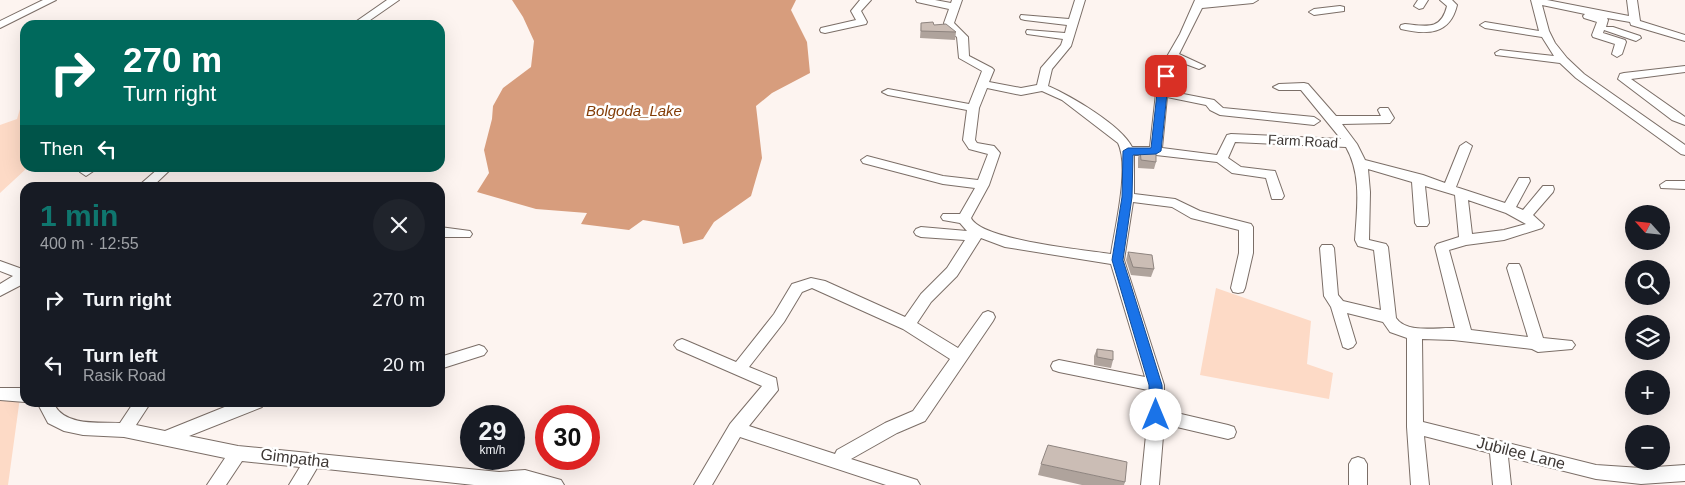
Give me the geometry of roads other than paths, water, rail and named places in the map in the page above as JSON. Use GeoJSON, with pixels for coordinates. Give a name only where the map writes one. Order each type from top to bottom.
{"type":"FeatureCollection","features":[{"type":"Feature","properties":{"kind":"street"},"geometry":{"type":"LineString","coordinates":[[5,22],[51,0]]}},
{"type":"Feature","properties":{"kind":"street"},"geometry":{"type":"LineString","coordinates":[[364,20],[394,0]]}},
{"type":"Feature","properties":{"kind":"street"},"geometry":{"type":"LineString","coordinates":[[825,30],[862,22],[856,11],[866,0]]}},
{"type":"Feature","properties":{"kind":"street"},"geometry":{"type":"LineString","coordinates":[[922,0],[955,4],[949,23],[951,28],[960,32],[964,38],[964,58],[988,70],[973,108],[969,140],[973,146],[990,149],[994,152],[983,185],[964,218],[977,234]]}},
{"type":"Feature","properties":{"kind":"street"},"geometry":{"type":"LineString","coordinates":[[982,84],[1015,90],[1037,90],[1042,87],[1047,68],[1066,46],[1080,0]]}},
{"type":"Feature","properties":{"kind":"street"},"geometry":{"type":"LineString","coordinates":[[1156,151],[1162,93],[1172,55],[1185,34],[1199,2],[1247,0]]}},
{"type":"Feature","properties":{"kind":"street"},"geometry":{"type":"LineString","coordinates":[[1314,12],[1340,9],[1331,0]]}},
{"type":"Feature","properties":{"kind":"street"},"geometry":{"type":"LineString","coordinates":[[1405,27],[1432,29],[1443,24],[1450,16],[1452,5],[1445,0]]}},
{"type":"Feature","properties":{"kind":"street"},"geometry":{"type":"LineString","coordinates":[[1685,30],[1536,0],[1546,35],[1563,60],[1580,76],[1685,151]]}},
{"type":"Feature","properties":{"kind":"street"},"geometry":{"type":"LineString","coordinates":[[1632,0],[1635,23],[1685,38]]}},
{"type":"Feature","properties":{"kind":"street"},"geometry":{"type":"LineString","coordinates":[[1586,10],[1586,16],[1603,20],[1597,35],[1621,42],[1617,54]]}},
{"type":"Feature","properties":{"kind":"street"},"geometry":{"type":"LineString","coordinates":[[1025,17],[1073,23]]}},
{"type":"Feature","properties":{"kind":"street"},"geometry":{"type":"LineString","coordinates":[[5,22],[20,25]]}},
{"type":"Feature","properties":{"kind":"street"},"geometry":{"type":"LineString","coordinates":[[1485,25],[1546,35]]}},
{"type":"Feature","properties":{"kind":"street"},"geometry":{"type":"LineString","coordinates":[[1601,26],[1636,38]]}},
{"type":"Feature","properties":{"kind":"street"},"geometry":{"type":"LineString","coordinates":[[1032,32],[1069,38]]}},
{"type":"Feature","properties":{"kind":"street"},"geometry":{"type":"LineString","coordinates":[[1500,53],[1563,60]]}},
{"type":"Feature","properties":{"kind":"street"},"geometry":{"type":"LineString","coordinates":[[1172,55],[1199,66]]}},
{"type":"Feature","properties":{"kind":"street"},"geometry":{"type":"LineString","coordinates":[[1680,119],[1628,83],[1624,76],[1685,69]]}},
{"type":"Feature","properties":{"kind":"street"},"geometry":{"type":"LineString","coordinates":[[1279,86],[1304,86],[1334,120],[1349,143]]}},
{"type":"Feature","properties":{"kind":"street"},"geometry":{"type":"LineString","coordinates":[[1042,87],[1066,98],[1086,112],[1124,141],[1128,151],[1127,197],[1117,260],[1156,385],[1156,415],[1150,485]]}},
{"type":"Feature","properties":{"kind":"street"},"geometry":{"type":"LineString","coordinates":[[888,92],[973,108]]}},
{"type":"Feature","properties":{"kind":"street"},"geometry":{"type":"LineString","coordinates":[[1162,93],[1210,102],[1220,111],[1314,121]]}},
{"type":"Feature","properties":{"kind":"street"},"geometry":{"type":"LineString","coordinates":[[1334,120],[1386,120],[1388,118],[1384,110]]}},
{"type":"Feature","properties":{"kind":"street"},"geometry":{"type":"LineString","coordinates":[[1647,124],[1680,119]]}},
{"type":"Feature","properties":{"kind":"street","name":"Farm Road"},"geometry":{"type":"LineString","coordinates":[[1221,159],[1231,138],[1349,143],[1360,163]]}},
{"type":"Feature","properties":{"kind":"street"},"geometry":{"type":"LineString","coordinates":[[1466,146],[1455,190],[1466,240]]}},
{"type":"Feature","properties":{"kind":"street"},"geometry":{"type":"LineString","coordinates":[[1128,151],[1156,151],[1221,159],[1226,165],[1238,171],[1270,174],[1276,196]]}},
{"type":"Feature","properties":{"kind":"street"},"geometry":{"type":"LineString","coordinates":[[867,160],[943,180],[983,185]]}},
{"type":"Feature","properties":{"kind":"street"},"geometry":{"type":"LineString","coordinates":[[1464,334],[1442,247],[1446,244],[1466,240],[1504,235],[1537,225],[1525,216],[1455,190],[1360,163],[1364,198],[1362,240],[1363,243],[1381,247],[1389,318],[1395,328],[1414,334],[1464,334],[1538,346],[1567,345]]}},
{"type":"Feature","properties":{"kind":"street"},"geometry":{"type":"LineString","coordinates":[[149,182],[161,172]]}},
{"type":"Feature","properties":{"kind":"street"},"geometry":{"type":"LineString","coordinates":[[1418,178],[1422,223]]}},
{"type":"Feature","properties":{"kind":"street"},"geometry":{"type":"LineString","coordinates":[[1508,209],[1524,181]]}},
{"type":"Feature","properties":{"kind":"street"},"geometry":{"type":"LineString","coordinates":[[1666,184],[1685,185]]}},
{"type":"Feature","properties":{"kind":"street"},"geometry":{"type":"LineString","coordinates":[[1525,216],[1548,189]]}},
{"type":"Feature","properties":{"kind":"street"},"geometry":{"type":"LineString","coordinates":[[1127,197],[1175,202],[1196,215],[1246,227],[1246,253],[1238,288]]}},
{"type":"Feature","properties":{"kind":"street"},"geometry":{"type":"LineString","coordinates":[[948,217],[965,219]]}},
{"type":"Feature","properties":{"kind":"street"},"geometry":{"type":"LineString","coordinates":[[445,232],[465,234]]}},
{"type":"Feature","properties":{"kind":"street"},"geometry":{"type":"LineString","coordinates":[[921,232],[977,234],[1005,242],[1117,260]]}},
{"type":"Feature","properties":{"kind":"street"},"geometry":{"type":"LineString","coordinates":[[908,325],[926,298],[952,272],[977,234]]}},
{"type":"Feature","properties":{"kind":"street"},"geometry":{"type":"LineString","coordinates":[[1327,248],[1331,296],[1338,304],[1348,343]]}},
{"type":"Feature","properties":{"kind":"street"},"geometry":{"type":"LineString","coordinates":[[0,266],[20,276]]}},
{"type":"Feature","properties":{"kind":"street"},"geometry":{"type":"LineString","coordinates":[[1514,268],[1538,346]]}},
{"type":"Feature","properties":{"kind":"street"},"geometry":{"type":"LineString","coordinates":[[0,291],[20,280]]}},
{"type":"Feature","properties":{"kind":"street"},"geometry":{"type":"LineString","coordinates":[[740,368],[779,318],[797,288],[811,283],[820,285],[908,325],[960,357]]}},
{"type":"Feature","properties":{"kind":"street"},"geometry":{"type":"LineString","coordinates":[[1338,304],[1389,318]]}},
{"type":"Feature","properties":{"kind":"street"},"geometry":{"type":"LineString","coordinates":[[842,464],[843,455],[891,428],[919,416],[988,317]]}},
{"type":"Feature","properties":{"kind":"street"},"geometry":{"type":"LineString","coordinates":[[1414,334],[1416,348],[1415,427],[1420,485]]}},
{"type":"Feature","properties":{"kind":"street"},"geometry":{"type":"LineString","coordinates":[[682,345],[770,382],[770,390],[736,429],[703,485]]}},
{"type":"Feature","properties":{"kind":"street"},"geometry":{"type":"LineString","coordinates":[[445,361],[478,351]]}},
{"type":"Feature","properties":{"kind":"street"},"geometry":{"type":"LineString","coordinates":[[1059,366],[1156,385]]}},
{"type":"Feature","properties":{"kind":"street"},"geometry":{"type":"LineString","coordinates":[[0,394],[20,394]]}},
{"type":"Feature","properties":{"kind":"street","name":"Gimpatha"},"geometry":{"type":"LineString","coordinates":[[48,407],[54,418],[64,424],[83,428],[124,430],[238,453],[515,482],[525,478],[555,485]]}},
{"type":"Feature","properties":{"kind":"street"},"geometry":{"type":"LineString","coordinates":[[124,430],[140,407]]}},
{"type":"Feature","properties":{"kind":"street"},"geometry":{"type":"LineString","coordinates":[[166,438],[244,407]]}},
{"type":"Feature","properties":{"kind":"street"},"geometry":{"type":"LineString","coordinates":[[1156,415],[1228,432]]}},
{"type":"Feature","properties":{"kind":"street","name":"Jubilee Lane"},"geometry":{"type":"LineString","coordinates":[[1415,427],[1596,472],[1641,476],[1685,473]]}},
{"type":"Feature","properties":{"kind":"street"},"geometry":{"type":"LineString","coordinates":[[736,429],[911,485]]}},
{"type":"Feature","properties":{"kind":"street"},"geometry":{"type":"LineString","coordinates":[[1498,448],[1502,485]]}},
{"type":"Feature","properties":{"kind":"street"},"geometry":{"type":"LineString","coordinates":[[216,485],[238,453]]}},
{"type":"Feature","properties":{"kind":"street"},"geometry":{"type":"LineString","coordinates":[[298,485],[312,461]]}},
{"type":"Feature","properties":{"kind":"street"},"geometry":{"type":"LineString","coordinates":[[1358,464],[1358,485]]}},
{"type":"Feature","properties":{"kind":"water","name":"Bolgoda_Lake"},"geometry":{"type":"Polygon","coordinates":[[[512,0],[796,0],[791,10],[807,42],[810,73],[772,93],[756,106],[762,158],[751,196],[714,222],[703,239],[683,244],[679,226],[643,220],[629,230],[581,224],[587,213],[536,209],[477,192],[489,173],[484,150],[492,119],[493,106],[503,88],[531,67],[534,41],[523,17],[512,0]]]}}]}
